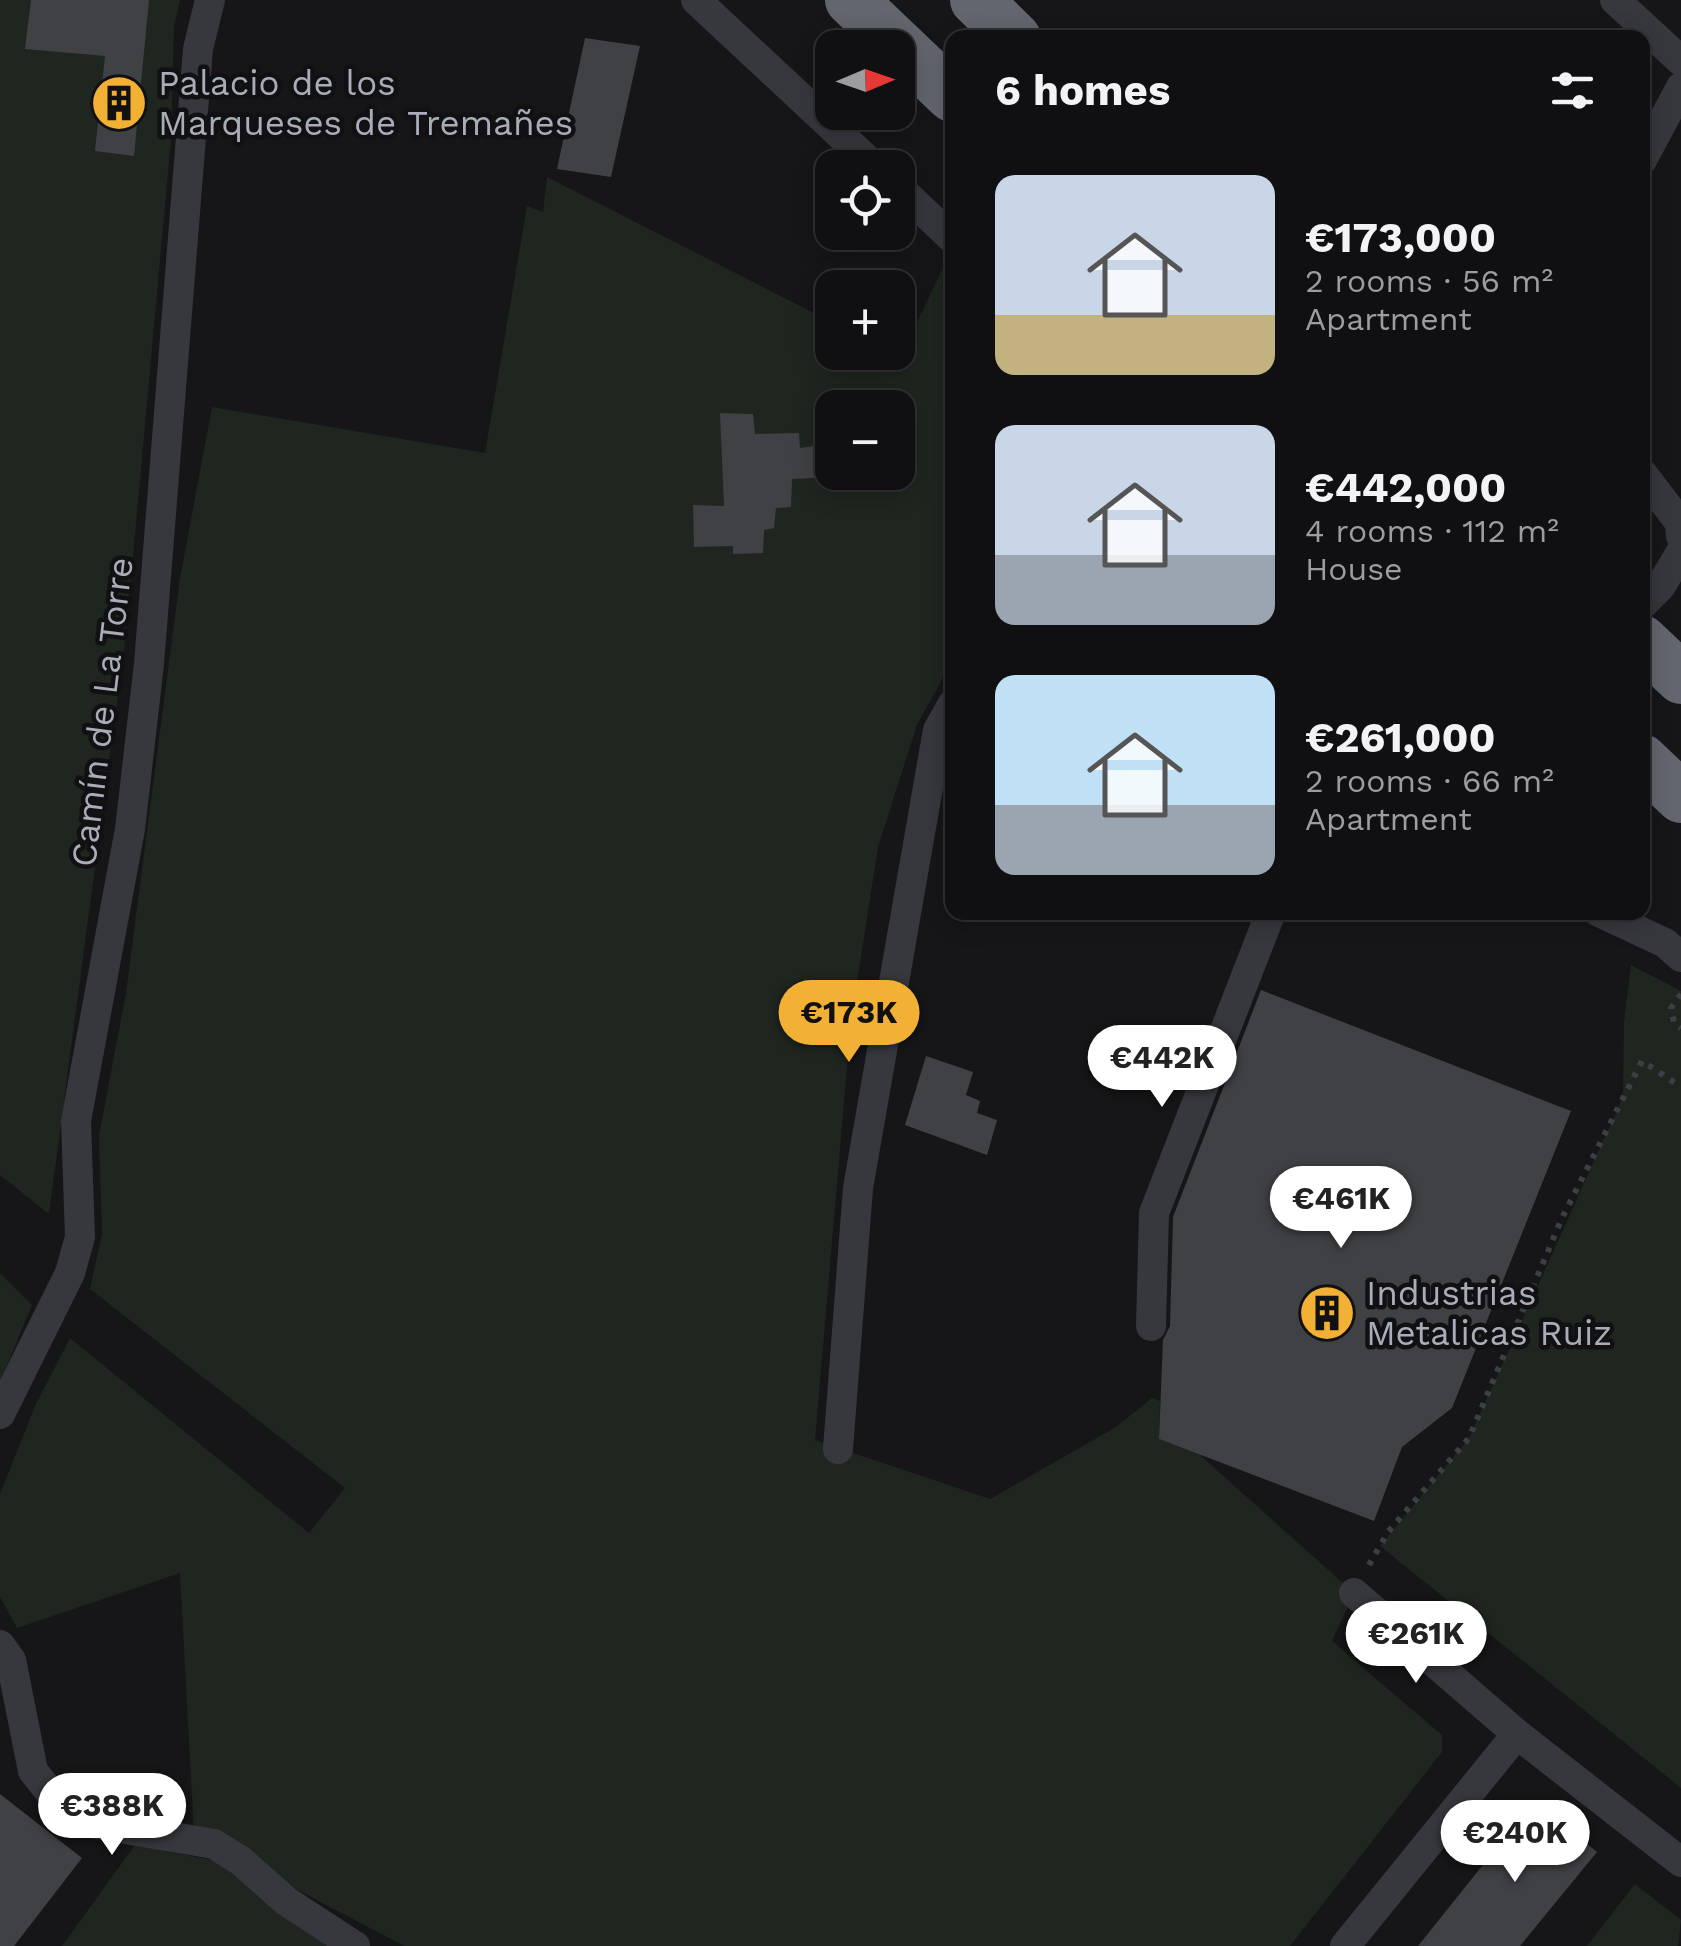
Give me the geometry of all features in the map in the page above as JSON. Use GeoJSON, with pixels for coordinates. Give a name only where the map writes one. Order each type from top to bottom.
{"type":"FeatureCollection","features":[{"type":"Feature","properties":{"kind":"highway"},"geometry":{"type":"LineString","coordinates":[[851,0],[945,89]]}},
{"type":"Feature","properties":{"kind":"highway"},"geometry":{"type":"LineString","coordinates":[[976,0],[1008,30]]}},
{"type":"Feature","properties":{"kind":"highway"},"geometry":{"type":"LineString","coordinates":[[1650,649],[1681,678]]}},
{"type":"Feature","properties":{"kind":"highway"},"geometry":{"type":"LineString","coordinates":[[1650,768],[1681,797]]}},
{"type":"Feature","properties":{"kind":"street","name":"Camín de La Torre"},"geometry":{"type":"LineString","coordinates":[[0,1414],[70,1274],[80,1236],[76,1121],[132,810],[151,644],[198,49],[210,0]]}},
{"type":"Feature","properties":{"kind":"street"},"geometry":{"type":"LineString","coordinates":[[696,0],[857,150]]}},
{"type":"Feature","properties":{"kind":"street"},"geometry":{"type":"LineString","coordinates":[[1615,0],[1647,30]]}},
{"type":"Feature","properties":{"kind":"street"},"geometry":{"type":"LineString","coordinates":[[1650,32],[1681,61]]}},
{"type":"Feature","properties":{"kind":"street"},"geometry":{"type":"LineString","coordinates":[[1650,145],[1681,88]]}},
{"type":"Feature","properties":{"kind":"street"},"geometry":{"type":"LineString","coordinates":[[915,203],[945,231]]}},
{"type":"Feature","properties":{"kind":"street"},"geometry":{"type":"LineString","coordinates":[[1650,484],[1680,523],[1681,536]]}},
{"type":"Feature","properties":{"kind":"street"},"geometry":{"type":"LineString","coordinates":[[1660,587],[1681,552]]}},
{"type":"Feature","properties":{"kind":"street"},"geometry":{"type":"LineString","coordinates":[[838,1449],[858,1188],[938,730],[945,718]]}},
{"type":"Feature","properties":{"kind":"street"},"geometry":{"type":"LineString","coordinates":[[1152,1326],[1154,1214],[1267,920]]}},
{"type":"Feature","properties":{"kind":"street"},"geometry":{"type":"LineString","coordinates":[[1616,920],[1665,943],[1681,957]]}},
{"type":"Feature","properties":{"kind":"street"},"geometry":{"type":"LineString","coordinates":[[1354,1593],[1517,1734],[1681,1862]]}},
{"type":"Feature","properties":{"kind":"street"},"geometry":{"type":"LineString","coordinates":[[0,1644],[11,1660],[34,1772],[57,1801],[90,1823],[214,1844],[354,1946]]}},
{"type":"Feature","properties":{"kind":"street"},"geometry":{"type":"LineString","coordinates":[[1346,1946],[1517,1734]]}},
{"type":"Feature","properties":{"kind":"path"},"geometry":{"type":"LineString","coordinates":[[1681,994],[1671,1008],[1674,1023],[1681,1028]]}},
{"type":"Feature","properties":{"kind":"path"},"geometry":{"type":"LineString","coordinates":[[1354,1593],[1388,1532],[1469,1438],[1562,1218],[1642,1061],[1681,1087]]}},
{"type":"Feature","properties":{"kind":"shaded area"},"geometry":{"type":"Polygon","coordinates":[[[0,0],[180,0],[174,26],[171,139],[126,633],[49,1214],[0,1175],[0,0]]]}},
{"type":"Feature","properties":{"kind":"shaded area"},"geometry":{"type":"Polygon","coordinates":[[[547,177],[815,313],[815,370],[915,370],[915,327],[945,263],[945,674],[917,725],[878,847],[851,1021],[815,1440],[990,1499],[1116,1427],[1152,1398],[1160,1401],[1159,1439],[1199,1454],[1354,1593],[1332,1641],[1442,1735],[1442,1752],[1290,1946],[404,1946],[194,1835],[180,1573],[17,1628],[0,1597],[0,1494],[36,1404],[70,1338],[309,1533],[345,1488],[90,1289],[102,1234],[99,1136],[126,993],[180,578],[212,407],[485,453],[527,206],[543,212],[547,177]]]}},
{"type":"Feature","properties":{"kind":"shaded area"},"geometry":{"type":"Polygon","coordinates":[[[1631,965],[1681,991],[1681,1788],[1380,1546],[1469,1438],[1623,1097],[1624,1022],[1631,965]]]}},
{"type":"Feature","properties":{"kind":"shaded area"},"geometry":{"type":"Polygon","coordinates":[[[0,1273],[32,1305],[0,1382],[0,1273]]]}},
{"type":"Feature","properties":{"kind":"shaded area"},"geometry":{"type":"Polygon","coordinates":[[[135,1845],[221,1862],[333,1946],[62,1946],[135,1845]]]}},
{"type":"Feature","properties":{"kind":"shaded area"},"geometry":{"type":"Polygon","coordinates":[[[1635,1884],[1681,1920],[1678,1946],[1587,1946],[1635,1884]]]}},
{"type":"Feature","properties":{"kind":"building","name":"Palacio de los Marqueses de Tremañes"},"geometry":{"type":"Polygon","coordinates":[[[31,0],[149,0],[134,156],[95,151],[105,56],[25,49],[31,0]]]}},
{"type":"Feature","properties":{"kind":"building"},"geometry":{"type":"Polygon","coordinates":[[[585,38],[640,46],[611,177],[557,169],[585,38]]]}},
{"type":"Feature","properties":{"kind":"building"},"geometry":{"type":"Polygon","coordinates":[[[720,413],[753,414],[755,434],[799,433],[800,448],[814,446],[815,478],[792,479],[791,507],[776,508],[774,528],[764,530],[763,553],[733,554],[733,546],[694,547],[693,505],[724,506],[720,413]]]}},
{"type":"Feature","properties":{"kind":"building","name":"Industrias Metalicas Ruiz"},"geometry":{"type":"Polygon","coordinates":[[[1261,990],[1571,1111],[1452,1408],[1402,1447],[1374,1521],[1159,1439],[1163,1340],[1170,1326],[1173,1217],[1261,990]]]}},
{"type":"Feature","properties":{"kind":"building"},"geometry":{"type":"Polygon","coordinates":[[[926,1056],[973,1072],[966,1095],[980,1101],[977,1113],[997,1120],[987,1155],[905,1125],[926,1056]]]}},
{"type":"Feature","properties":{"kind":"building"},"geometry":{"type":"Polygon","coordinates":[[[0,1794],[82,1858],[14,1946],[0,1946],[0,1794]]]}},
{"type":"Feature","properties":{"kind":"building"},"geometry":{"type":"Polygon","coordinates":[[[1534,1801],[1597,1852],[1520,1946],[1418,1946],[1534,1801]]]}},
{"type":"Feature","properties":{"kind":"tunnel"},"geometry":{"type":"LineString","coordinates":[[1650,597],[1660,587]]}},
{"type":"Feature","properties":{"kind":"place","name":"Palacio de los Marqueses de Tremañes"},"geometry":{"type":"Point","coordinates":[119,103]}},
{"type":"Feature","properties":{"kind":"place","name":"Industrias Metalicas Ruiz"},"geometry":{"type":"Point","coordinates":[1327,1313]}}]}
